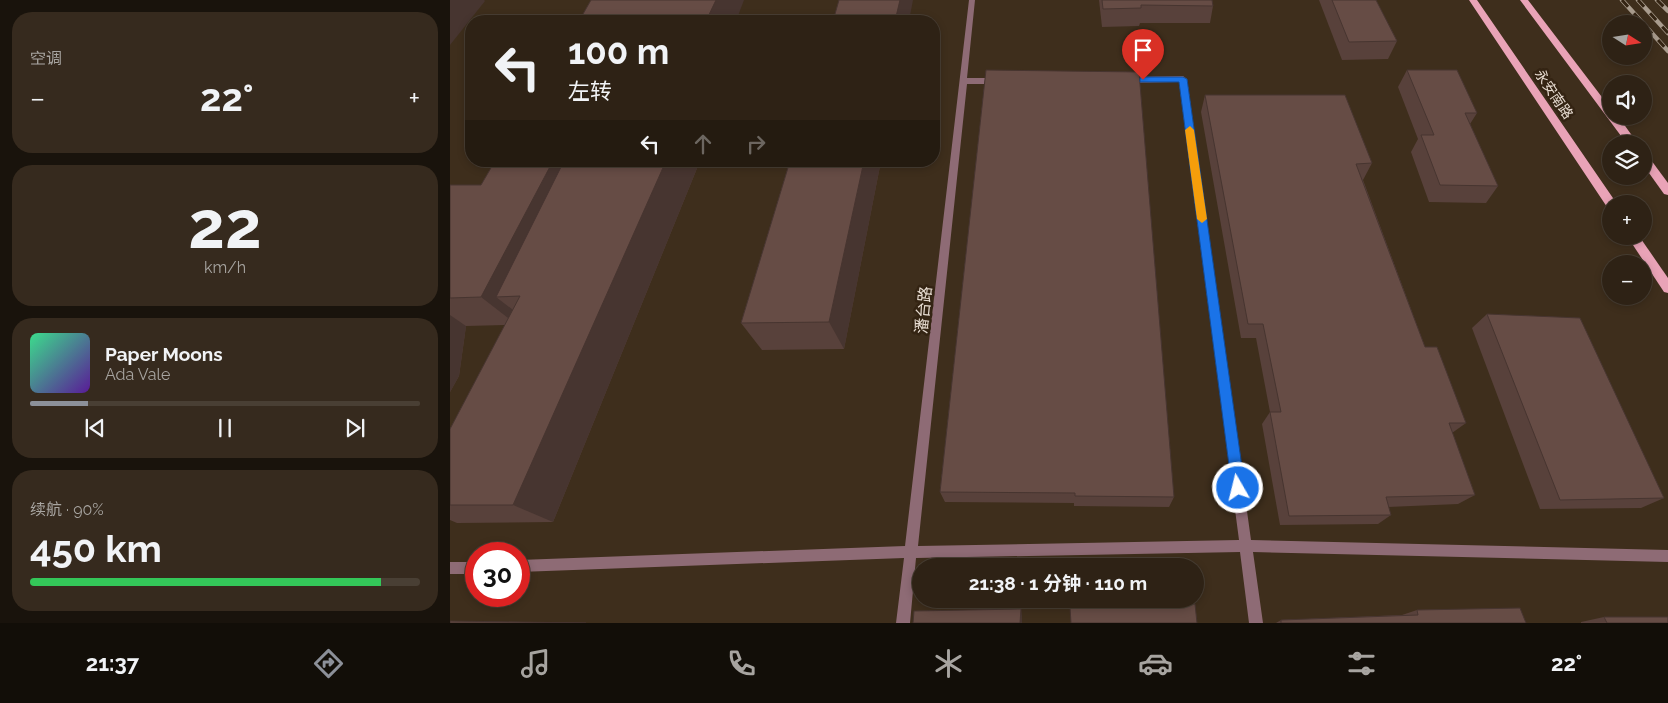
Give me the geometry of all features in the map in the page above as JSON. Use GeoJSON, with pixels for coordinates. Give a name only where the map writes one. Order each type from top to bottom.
{"type":"FeatureCollection","features":[{"type":"Feature","properties":{"kind":"main road","name":"永安南路"},"geometry":{"type":"LineString","coordinates":[[1472,0],[1605,195]]}},
{"type":"Feature","properties":{"kind":"main road","name":"永安南路"},"geometry":{"type":"LineString","coordinates":[[1524,0],[1602,103]]}},
{"type":"Feature","properties":{"kind":"main road"},"geometry":{"type":"LineString","coordinates":[[1652,170],[1668,191]]}},
{"type":"Feature","properties":{"kind":"main road"},"geometry":{"type":"LineString","coordinates":[[1639,245],[1668,288]]}},
{"type":"Feature","properties":{"kind":"street","name":"潘台路"},"geometry":{"type":"LineString","coordinates":[[903,623],[972,0]]}},
{"type":"Feature","properties":{"kind":"street"},"geometry":{"type":"LineString","coordinates":[[1113,80],[1183,79],[1256,623]]}},
{"type":"Feature","properties":{"kind":"street"},"geometry":{"type":"LineString","coordinates":[[963,81],[1003,81]]}},
{"type":"Feature","properties":{"kind":"street"},"geometry":{"type":"LineString","coordinates":[[530,566],[911,552],[1246,546],[1668,556]]}},
{"type":"Feature","properties":{"kind":"street"},"geometry":{"type":"LineString","coordinates":[[450,568],[465,568]]}},
{"type":"Feature","properties":{"kind":"building"},"geometry":{"type":"Polygon","coordinates":[[[591,0],[716,0],[709,15],[582,15],[591,0]]]}},
{"type":"Feature","properties":{"kind":"building"},"geometry":{"type":"Polygon","coordinates":[[[839,0],[900,0],[896,15],[835,15],[839,0]]]}},
{"type":"Feature","properties":{"kind":"building"},"geometry":{"type":"Polygon","coordinates":[[[1102,0],[1212,0],[1213,6],[1141,5],[1141,8],[1103,9],[1102,0]]]}},
{"type":"Feature","properties":{"kind":"building"},"geometry":{"type":"Polygon","coordinates":[[[1332,0],[1376,0],[1397,41],[1349,42],[1332,0]]]}},
{"type":"Feature","properties":{"kind":"building"},"geometry":{"type":"Polygon","coordinates":[[[986,70],[1139,72],[1174,497],[1075,496],[1075,493],[940,492],[986,70]]]}},
{"type":"Feature","properties":{"kind":"building"},"geometry":{"type":"Polygon","coordinates":[[[1407,70],[1457,70],[1477,113],[1465,113],[1498,186],[1440,185],[1421,135],[1434,135],[1407,70]]]}},
{"type":"Feature","properties":{"kind":"building"},"geometry":{"type":"Polygon","coordinates":[[[1205,95],[1345,95],[1372,163],[1356,164],[1425,347],[1437,347],[1466,423],[1449,423],[1475,495],[1386,497],[1391,515],[1289,516],[1270,412],[1281,412],[1263,324],[1248,324],[1205,95]]]}},
{"type":"Feature","properties":{"kind":"building"},"geometry":{"type":"Polygon","coordinates":[[[492,167],[550,167],[481,297],[450,298],[450,185],[481,185],[492,167]]]}},
{"type":"Feature","properties":{"kind":"building"},"geometry":{"type":"Polygon","coordinates":[[[561,167],[663,167],[513,505],[450,505],[450,429],[520,296],[496,297],[561,167]]]}},
{"type":"Feature","properties":{"kind":"building"},"geometry":{"type":"Polygon","coordinates":[[[788,167],[863,167],[829,322],[741,323],[788,167]]]}},
{"type":"Feature","properties":{"kind":"building"},"geometry":{"type":"Polygon","coordinates":[[[1487,314],[1580,318],[1664,498],[1560,500],[1487,314]]]}},
{"type":"Feature","properties":{"kind":"building"},"geometry":{"type":"Polygon","coordinates":[[[1070,608],[1195,608],[1197,623],[1071,623],[1070,608]]]}},
{"type":"Feature","properties":{"kind":"building"},"geometry":{"type":"Polygon","coordinates":[[[1520,608],[1526,623],[1281,623],[1281,620],[1418,615],[1417,610],[1520,608]]]}},
{"type":"Feature","properties":{"kind":"building"},"geometry":{"type":"Polygon","coordinates":[[[1021,609],[1020,623],[913,623],[914,611],[1021,609]]]}},
{"type":"Feature","properties":{"kind":"building"},"geometry":{"type":"Polygon","coordinates":[[[1604,617],[1668,617],[1668,623],[1607,623],[1604,617]]]}},
{"type":"Feature","properties":{"kind":"building"},"geometry":{"type":"Polygon","coordinates":[[[450,621],[586,623],[450,623],[450,621]]]}},
{"type":"Feature","properties":{"kind":"railway"},"geometry":{"type":"LineString","coordinates":[[1622,0],[1668,51]]}},
{"type":"Feature","properties":{"kind":"railway"},"geometry":{"type":"LineString","coordinates":[[1638,0],[1668,33]]}},
{"type":"Feature","properties":{"kind":"railway"},"geometry":{"type":"LineString","coordinates":[[1657,0],[1668,11]]}},
{"type":"Feature","properties":{"kind":"slow traffic"},"geometry":{"type":"LineString","coordinates":[[1190,130],[1202,219]]}},
{"type":"Feature","properties":{"kind":"route"},"geometry":{"type":"LineString","coordinates":[[1143,80],[1183,79],[1238,488]]}}]}
